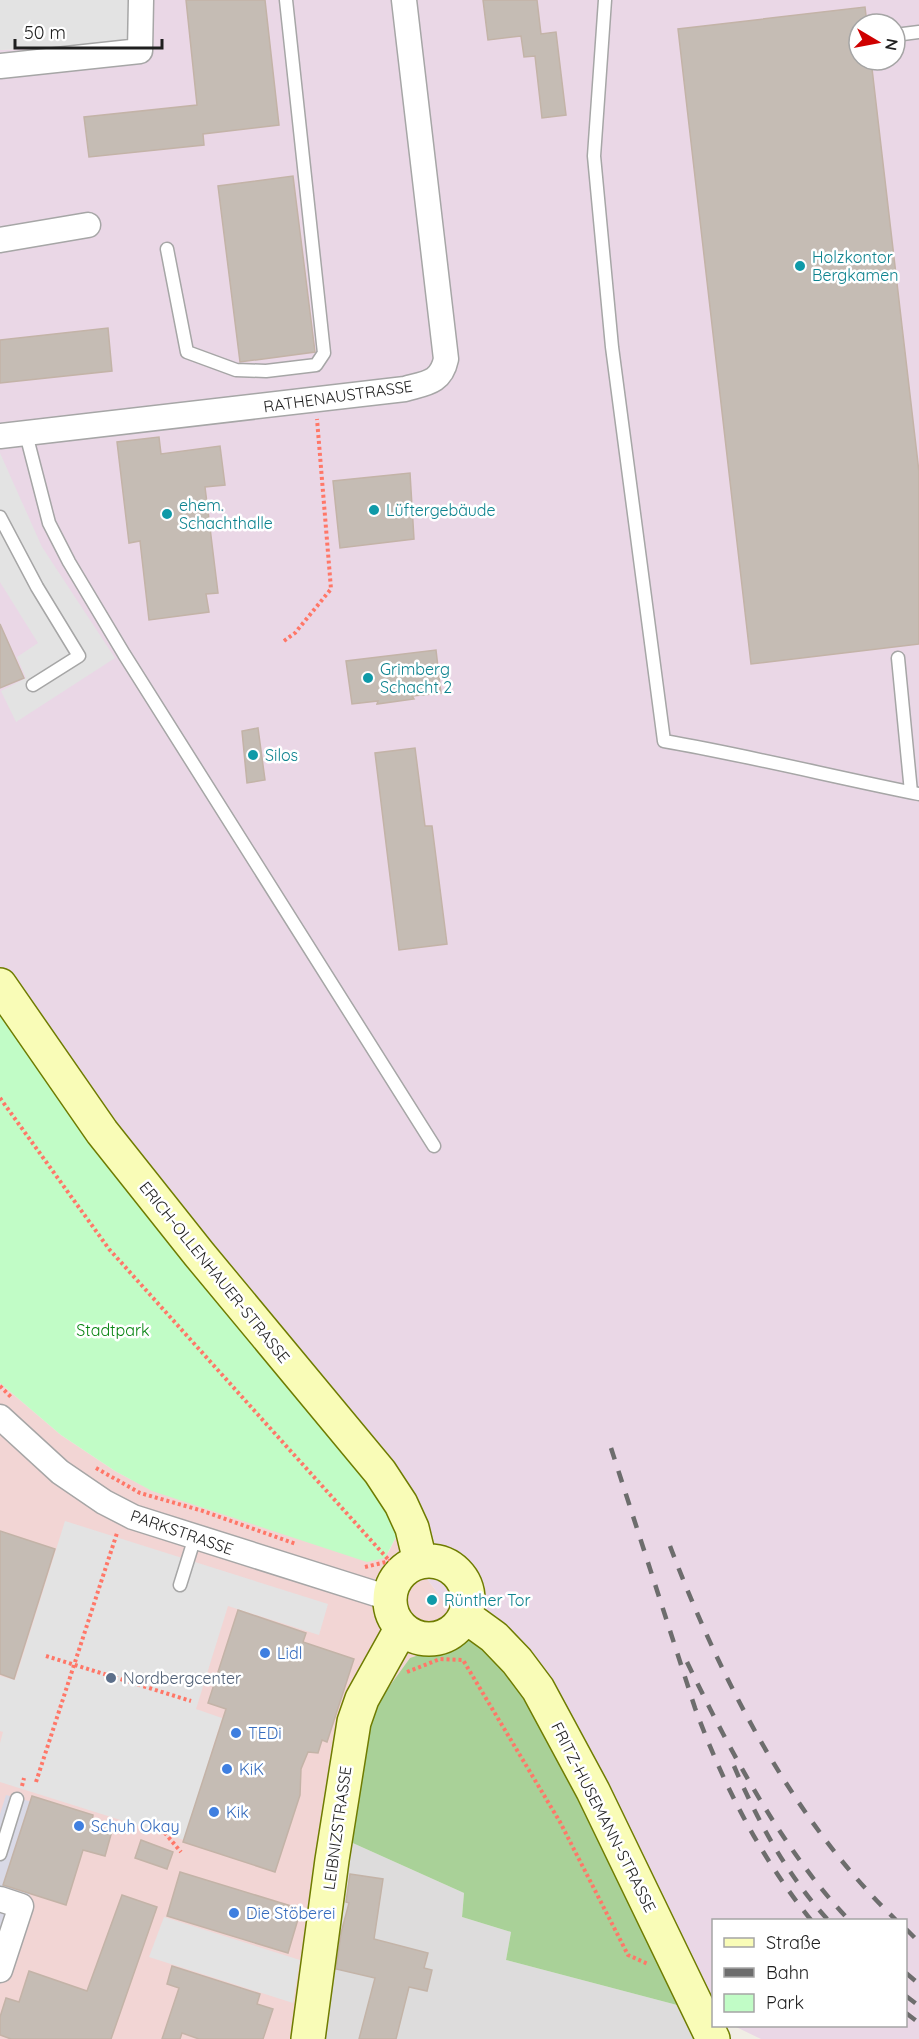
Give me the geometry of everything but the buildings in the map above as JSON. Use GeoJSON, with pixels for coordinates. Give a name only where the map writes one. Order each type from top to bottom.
{"type":"FeatureCollection","features":[{"type":"Feature","properties":{"kind":"street"},"geometry":{"type":"LineString","coordinates":[[0,66],[140,51],[141,0]]}},
{"type":"Feature","properties":{"kind":"street","name":"RATHENAUSTRASSE"},"geometry":{"type":"LineString","coordinates":[[0,436],[405,389],[436,378],[444,367],[446,359],[404,0]]}},
{"type":"Feature","properties":{"kind":"street"},"geometry":{"type":"LineString","coordinates":[[0,240],[88,225]]}},
{"type":"Feature","properties":{"kind":"street","name":"ERICH-OLLENHAUER-STRASSE"},"geometry":{"type":"LineString","coordinates":[[0,985],[102,1132],[199,1254],[380,1472],[401,1504],[412,1528],[400,1573]]}},
{"type":"Feature","properties":{"kind":"street","name":"PARKSTRASSE"},"geometry":{"type":"LineString","coordinates":[[8,1409],[60,1472],[104,1502],[133,1517],[195,1537],[400,1573]]}},
{"type":"Feature","properties":{"kind":"street"},"geometry":{"type":"LineString","coordinates":[[434,1561],[448,1565],[459,1575],[466,1587],[468,1602],[465,1616],[456,1629],[443,1637],[429,1639],[414,1637],[401,1629],[392,1615],[400,1573],[434,1561]]}},
{"type":"Feature","properties":{"kind":"street","name":"FRITZ-HUSEMANN-STRASSE"},"geometry":{"type":"LineString","coordinates":[[465,1616],[494,1637],[517,1661],[538,1689],[593,1791],[713,2039]]}},
{"type":"Feature","properties":{"kind":"street","name":"LEIBNIZSTRASSE"},"geometry":{"type":"LineString","coordinates":[[308,2039],[354,1722],[362,1699],[401,1629]]}},
{"type":"Feature","properties":{"kind":"street"},"geometry":{"type":"LineString","coordinates":[[0,1899],[21,1906],[0,1970]]}},
{"type":"Feature","properties":{"kind":"lane"},"geometry":{"type":"LineString","coordinates":[[167,249],[188,352],[236,370],[266,371],[316,365],[324,353],[286,0]]}},
{"type":"Feature","properties":{"kind":"lane"},"geometry":{"type":"LineString","coordinates":[[605,0],[594,156],[612,347],[664,741],[915,793],[898,658]]}},
{"type":"Feature","properties":{"kind":"lane"},"geometry":{"type":"LineString","coordinates":[[26,434],[49,523],[69,562],[124,654],[434,1146]]}},
{"type":"Feature","properties":{"kind":"lane"},"geometry":{"type":"LineString","coordinates":[[0,517],[37,587],[79,656],[33,684]]}},
{"type":"Feature","properties":{"kind":"lane"},"geometry":{"type":"LineString","coordinates":[[180,1585],[195,1537]]}},
{"type":"Feature","properties":{"kind":"lane"},"geometry":{"type":"LineString","coordinates":[[0,1854],[17,1798]]}},
{"type":"Feature","properties":{"kind":"path"},"geometry":{"type":"LineString","coordinates":[[284,641],[295,633],[331,589],[315,400]]}},
{"type":"Feature","properties":{"kind":"path"},"geometry":{"type":"LineString","coordinates":[[0,1098],[109,1249],[400,1573]]}},
{"type":"Feature","properties":{"kind":"path"},"geometry":{"type":"LineString","coordinates":[[0,1386],[8,1409]]}},
{"type":"Feature","properties":{"kind":"path"},"geometry":{"type":"LineString","coordinates":[[88,1464],[140,1493],[203,1511],[299,1545]]}},
{"type":"Feature","properties":{"kind":"path"},"geometry":{"type":"LineString","coordinates":[[36,1782],[118,1528]]}},
{"type":"Feature","properties":{"kind":"path"},"geometry":{"type":"LineString","coordinates":[[363,1567],[400,1573]]}},
{"type":"Feature","properties":{"kind":"path"},"geometry":{"type":"LineString","coordinates":[[46,1656],[190,1701]]}},
{"type":"Feature","properties":{"kind":"path"},"geometry":{"type":"LineString","coordinates":[[385,1658],[407,1672],[440,1659],[463,1660],[560,1822],[628,1955],[651,1965]]}},
{"type":"Feature","properties":{"kind":"path"},"geometry":{"type":"LineString","coordinates":[[153,1819],[181,1852]]}},
{"type":"Feature","properties":{"kind":"shaded area"},"geometry":{"type":"Polygon","coordinates":[[[0,0],[135,0],[134,43],[0,50],[0,0]]]}},
{"type":"Feature","properties":{"kind":"shaded area"},"geometry":{"type":"Polygon","coordinates":[[[135,0],[919,0],[919,2039],[761,2039],[736,2027],[907,2027],[907,1919],[712,1919],[712,2001],[471,1638],[396,1537],[392,1514],[0,990],[0,50],[133,43],[135,0]]]}},
{"type":"Feature","properties":{"kind":"shaded area"},"geometry":{"type":"Polygon","coordinates":[[[0,453],[42,547],[115,658],[16,722],[1,691],[26,678],[17,657],[38,643],[0,582],[0,453]]]}},
{"type":"Feature","properties":{"kind":"shaded area"},"geometry":{"type":"Polygon","coordinates":[[[0,1383],[61,1435],[115,1471],[151,1490],[202,1506],[388,1553],[396,1537],[471,1638],[370,1713],[319,2039],[0,2039],[0,1383]]]}},
{"type":"Feature","properties":{"kind":"shaded area","name":"Nordbergcenter"},"geometry":{"type":"Polygon","coordinates":[[[65,1521],[328,1604],[319,1635],[228,1606],[196,1709],[222,1718],[184,1840],[0,1782],[0,1743],[3,1732],[0,1731],[0,1676],[15,1680],[65,1521]]]}},
{"type":"Feature","properties":{"kind":"shaded area"},"geometry":{"type":"Polygon","coordinates":[[[6,1795],[36,1803],[30,1893],[0,1984],[0,1814],[6,1795]]]}},
{"type":"Feature","properties":{"kind":"shaded area"},"geometry":{"type":"Polygon","coordinates":[[[346,1840],[464,1893],[462,1917],[511,1932],[506,1960],[696,2010],[709,2039],[319,2039],[346,1840]]]}},
{"type":"Feature","properties":{"kind":"shaded area"},"geometry":{"type":"Polygon","coordinates":[[[164,1917],[300,1960],[293,2003],[149,1957],[164,1917]]]}},
{"type":"Feature","properties":{"kind":"green space","name":"Stadtpark"},"geometry":{"type":"Polygon","coordinates":[[[0,990],[392,1514],[396,1537],[385,1558],[367,1562],[152,1491],[115,1471],[61,1435],[0,1383],[0,990]]]}},
{"type":"Feature","properties":{"kind":"green space"},"geometry":{"type":"Polygon","coordinates":[[[471,1638],[499,1656],[583,1790],[696,2010],[506,1960],[511,1932],[462,1917],[464,1893],[346,1840],[370,1713],[410,1658],[471,1638]]]}},
{"type":"Feature","properties":{"kind":"railway"},"geometry":{"type":"LineString","coordinates":[[611,1448],[706,1736],[744,1819],[775,1871],[810,1919]]}},
{"type":"Feature","properties":{"kind":"railway"},"geometry":{"type":"LineString","coordinates":[[670,1546],[712,1646],[763,1745],[792,1793],[824,1838],[859,1881],[895,1919]]}},
{"type":"Feature","properties":{"kind":"railway"},"geometry":{"type":"LineString","coordinates":[[687,1662],[739,1763],[779,1831],[801,1862],[848,1919]]}},
{"type":"Feature","properties":{"kind":"railway"},"geometry":{"type":"LineString","coordinates":[[734,1766],[775,1847],[799,1885],[827,1919]]}},
{"type":"Feature","properties":{"kind":"railway"},"geometry":{"type":"LineString","coordinates":[[907,1930],[919,1942]]}},
{"type":"Feature","properties":{"kind":"railway"},"geometry":{"type":"LineString","coordinates":[[907,1974],[919,1984]]}},
{"type":"Feature","properties":{"kind":"railway"},"geometry":{"type":"LineString","coordinates":[[907,1997],[919,2006]]}},
{"type":"Feature","properties":{"kind":"railway"},"geometry":{"type":"LineString","coordinates":[[907,2014],[919,2023]]}},
{"type":"Feature","properties":{"kind":"place","name":"Holzkontor Bergkamen"},"geometry":{"type":"Point","coordinates":[800,266]}},
{"type":"Feature","properties":{"kind":"place","name":"Lüftergebäude"},"geometry":{"type":"Point","coordinates":[374,510]}},
{"type":"Feature","properties":{"kind":"place","name":"ehem. Schachthalle"},"geometry":{"type":"Point","coordinates":[167,514]}},
{"type":"Feature","properties":{"kind":"place","name":"Grimberg Schacht 2"},"geometry":{"type":"Point","coordinates":[368,678]}},
{"type":"Feature","properties":{"kind":"place","name":"Silos"},"geometry":{"type":"Point","coordinates":[253,755]}},
{"type":"Feature","properties":{"kind":"place","name":"Rünther Tor"},"geometry":{"type":"Point","coordinates":[432,1600]}},
{"type":"Feature","properties":{"kind":"place","name":"Lidl"},"geometry":{"type":"Point","coordinates":[265,1653]}},
{"type":"Feature","properties":{"kind":"place","name":"Nordbergcenter"},"geometry":{"type":"Point","coordinates":[111,1678]}},
{"type":"Feature","properties":{"kind":"place","name":"TEDi"},"geometry":{"type":"Point","coordinates":[236,1733]}},
{"type":"Feature","properties":{"kind":"place","name":"KiK"},"geometry":{"type":"Point","coordinates":[227,1769]}},
{"type":"Feature","properties":{"kind":"place","name":"Kik"},"geometry":{"type":"Point","coordinates":[214,1812]}},
{"type":"Feature","properties":{"kind":"place","name":"Schuh Okay"},"geometry":{"type":"Point","coordinates":[79,1826]}},
{"type":"Feature","properties":{"kind":"place","name":"Die Stöberei"},"geometry":{"type":"Point","coordinates":[234,1913]}}]}
